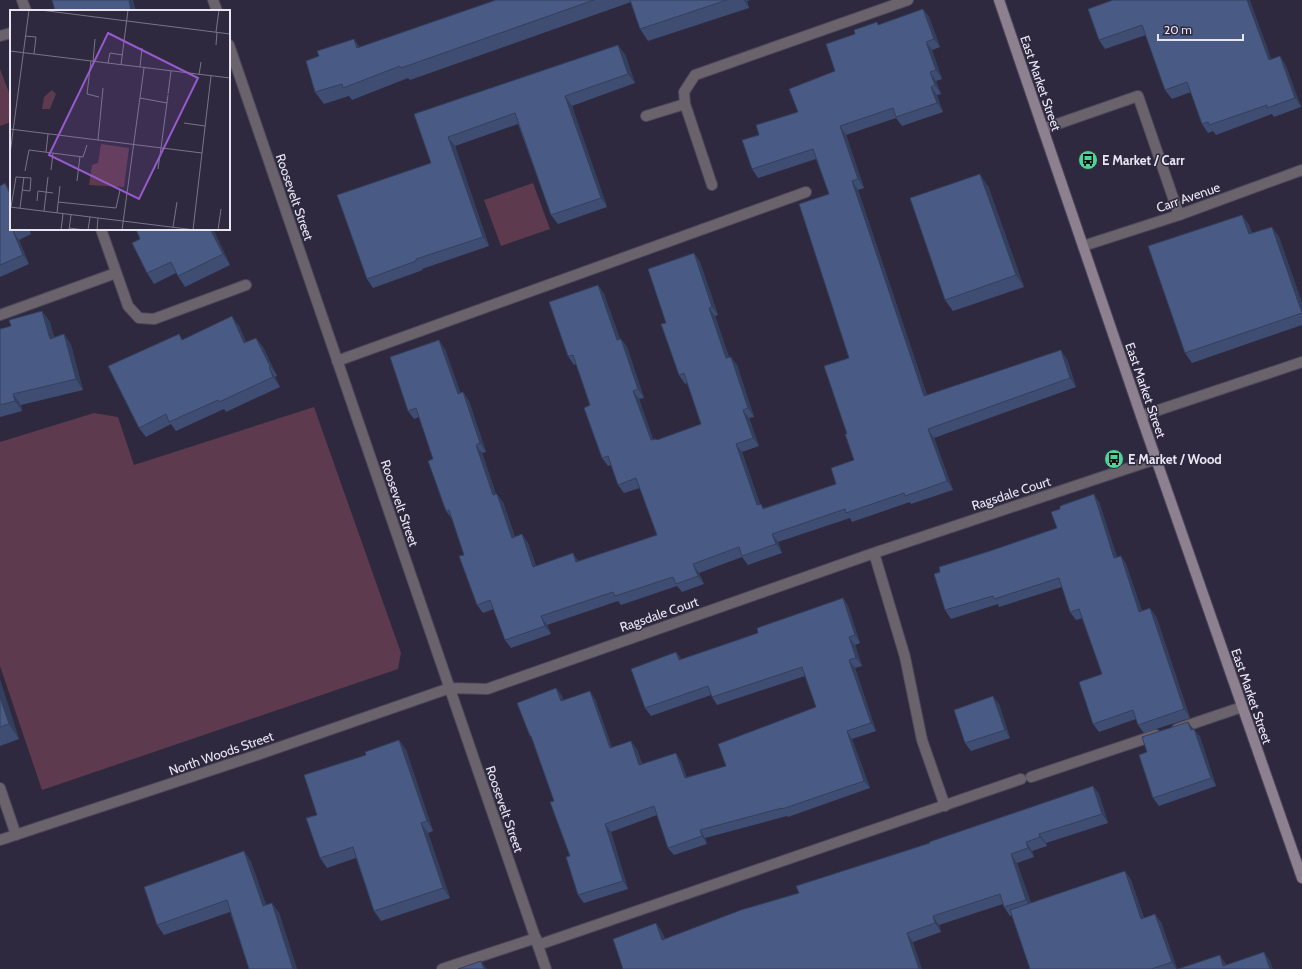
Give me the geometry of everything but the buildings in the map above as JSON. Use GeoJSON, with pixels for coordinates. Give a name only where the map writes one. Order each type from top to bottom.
{"type":"FeatureCollection","features":[{"type":"Feature","properties":{"kind":"main road","name":"East Market Street"},"geometry":{"type":"LineString","coordinates":[[999,0],[1141,416],[1302,878]]}},
{"type":"Feature","properties":{"kind":"street"},"geometry":{"type":"LineString","coordinates":[[22,0],[26,10]]}},
{"type":"Feature","properties":{"kind":"street"},"geometry":{"type":"LineString","coordinates":[[213,0],[217,10]]}},
{"type":"Feature","properties":{"kind":"street"},"geometry":{"type":"LineString","coordinates":[[712,185],[685,104],[684,92],[695,75],[908,0]]}},
{"type":"Feature","properties":{"kind":"street"},"geometry":{"type":"LineString","coordinates":[[0,36],[10,33]]}},
{"type":"Feature","properties":{"kind":"street","name":"Roosevelt Street"},"geometry":{"type":"LineString","coordinates":[[230,49],[546,969]]}},
{"type":"Feature","properties":{"kind":"street"},"geometry":{"type":"LineString","coordinates":[[1043,129],[1138,96],[1179,214]]}},
{"type":"Feature","properties":{"kind":"street"},"geometry":{"type":"LineString","coordinates":[[646,116],[685,104]]}},
{"type":"Feature","properties":{"kind":"street","name":"Carr Avenue"},"geometry":{"type":"LineString","coordinates":[[1083,246],[1179,214],[1302,170]]}},
{"type":"Feature","properties":{"kind":"street"},"geometry":{"type":"LineString","coordinates":[[337,361],[806,192]]}},
{"type":"Feature","properties":{"kind":"street"},"geometry":{"type":"LineString","coordinates":[[101,230],[128,306],[139,318],[154,319],[246,285]]}},
{"type":"Feature","properties":{"kind":"street"},"geometry":{"type":"LineString","coordinates":[[0,315],[116,273]]}},
{"type":"Feature","properties":{"kind":"street"},"geometry":{"type":"LineString","coordinates":[[1141,416],[1302,362]]}},
{"type":"Feature","properties":{"kind":"street","name":"Ragsdale Court"},"geometry":{"type":"LineString","coordinates":[[450,688],[487,689],[874,553],[1156,458]]}},
{"type":"Feature","properties":{"kind":"street"},"geometry":{"type":"LineString","coordinates":[[874,553],[905,657],[922,740],[945,806]]}},
{"type":"Feature","properties":{"kind":"street","name":"North Woods Street"},"geometry":{"type":"LineString","coordinates":[[0,840],[450,688]]}},
{"type":"Feature","properties":{"kind":"street"},"geometry":{"type":"LineString","coordinates":[[442,969],[537,941],[1242,707]]}},
{"type":"Feature","properties":{"kind":"street"},"geometry":{"type":"LineString","coordinates":[[0,788],[16,835]]}},
{"type":"Feature","properties":{"kind":"shaded area"},"geometry":{"type":"Polygon","coordinates":[[[0,69],[10,95],[10,122],[0,126],[0,69]]]}},
{"type":"Feature","properties":{"kind":"shaded area"},"geometry":{"type":"Polygon","coordinates":[[[533,183],[550,229],[501,246],[484,200],[533,183]]]}},
{"type":"Feature","properties":{"kind":"shaded area"},"geometry":{"type":"Polygon","coordinates":[[[314,407],[401,653],[398,669],[42,790],[0,666],[0,442],[94,413],[118,417],[134,465],[314,407]]]}},
{"type":"Feature","properties":{"kind":"place","name":"E Market / Carr"},"geometry":{"type":"Point","coordinates":[1088,160]}},
{"type":"Feature","properties":{"kind":"place","name":"E Market / Wood"},"geometry":{"type":"Point","coordinates":[1114,459]}}]}
